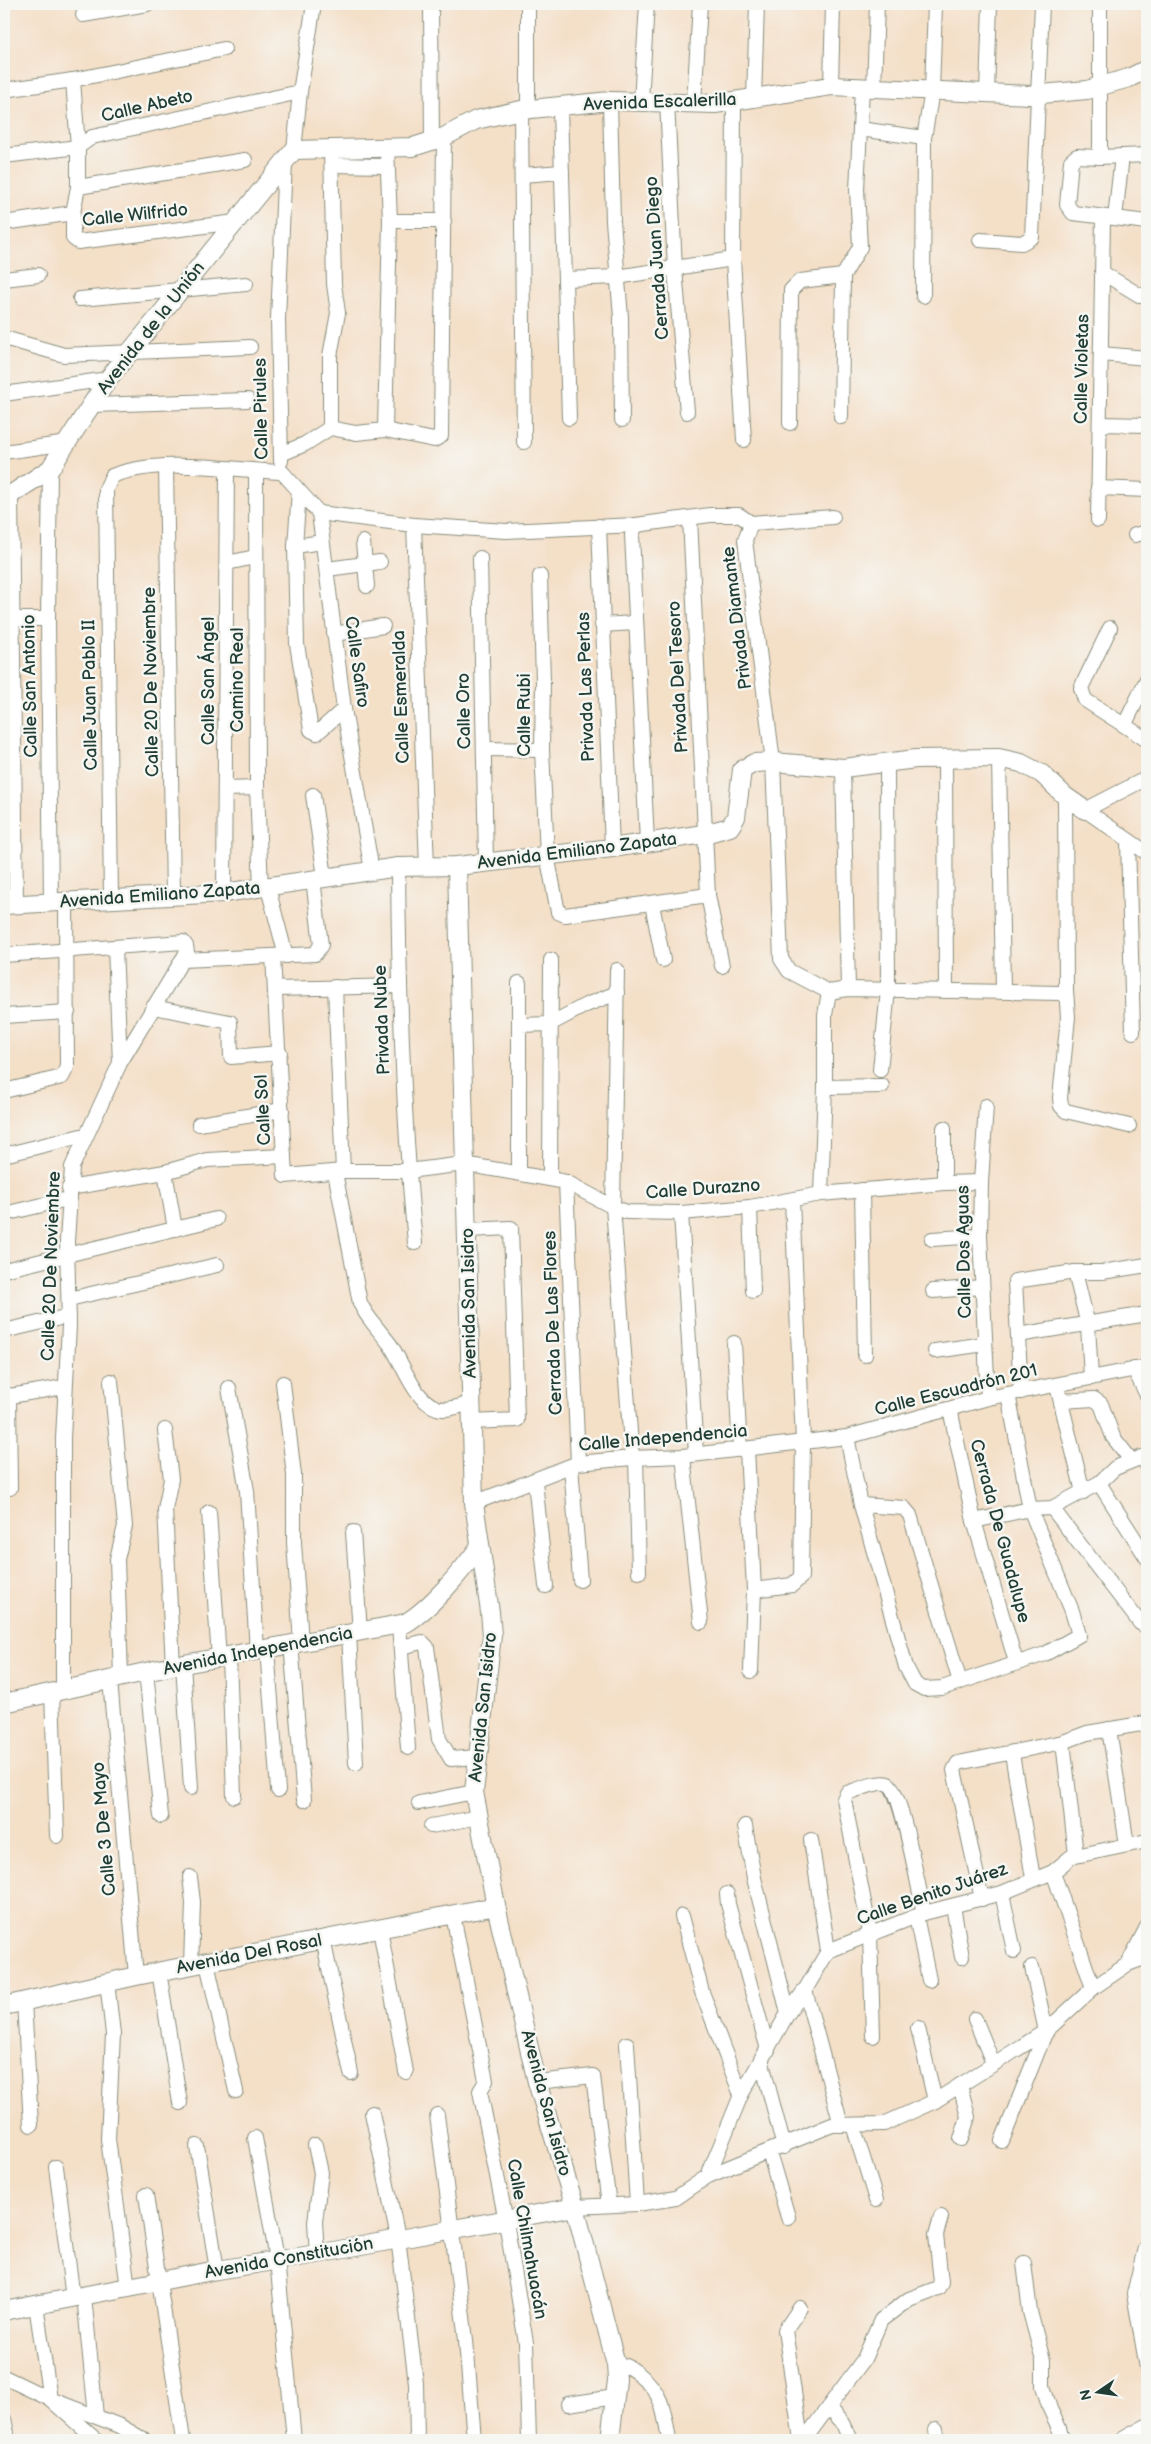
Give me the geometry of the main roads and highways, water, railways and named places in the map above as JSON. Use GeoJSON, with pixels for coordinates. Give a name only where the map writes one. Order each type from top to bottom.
{"type":"FeatureCollection","features":[{"type":"Feature","properties":{"kind":"main road","name":"Avenida Escalerilla"},"geometry":{"type":"LineString","coordinates":[[290,156],[332,157],[387,147],[413,147],[438,139],[476,120],[524,109],[610,101],[716,104],[831,86],[1039,94],[1086,90],[1129,78],[1147,69]]}},
{"type":"Feature","properties":{"kind":"main road","name":"Avenida de la Unión"},"geometry":{"type":"LineString","coordinates":[[7,497],[50,469],[108,379],[178,290],[290,156]]}},
{"type":"Feature","properties":{"kind":"main road","name":"Avenida Emiliano Zapata"},"geometry":{"type":"LineString","coordinates":[[10,904],[224,893],[398,867],[457,866],[486,863],[612,848],[704,834],[730,827],[736,817],[742,770],[754,763],[774,762],[843,768],[916,759],[998,758],[1021,762],[1042,774],[1065,796],[1085,810]]}},
{"type":"Feature","properties":{"kind":"main road","name":"Avenida San Isidro"},"geometry":{"type":"LineString","coordinates":[[457,866],[474,1503],[492,1635],[474,1792],[496,1906],[538,2082],[575,2208],[616,2364],[615,2397],[610,2440]]}},
{"type":"Feature","properties":{"kind":"main road","name":"Avenida Independencia"},"geometry":{"type":"LineString","coordinates":[[4,1702],[178,1665],[224,1658],[296,1642],[399,1625],[416,1617],[480,1546]]}},
{"type":"Feature","properties":{"kind":"main road","name":"Avenida Del Rosal"},"geometry":{"type":"LineString","coordinates":[[4,2006],[136,1976],[496,1906]]}},
{"type":"Feature","properties":{"kind":"main road","name":"Avenida Constitución"},"geometry":{"type":"LineString","coordinates":[[4,2311],[277,2259],[317,2254],[398,2238],[575,2208]]}},
{"type":"Feature","properties":{"kind":"main road"},"geometry":{"type":"LineString","coordinates":[[1125,2440],[1147,2428]]}}]}
